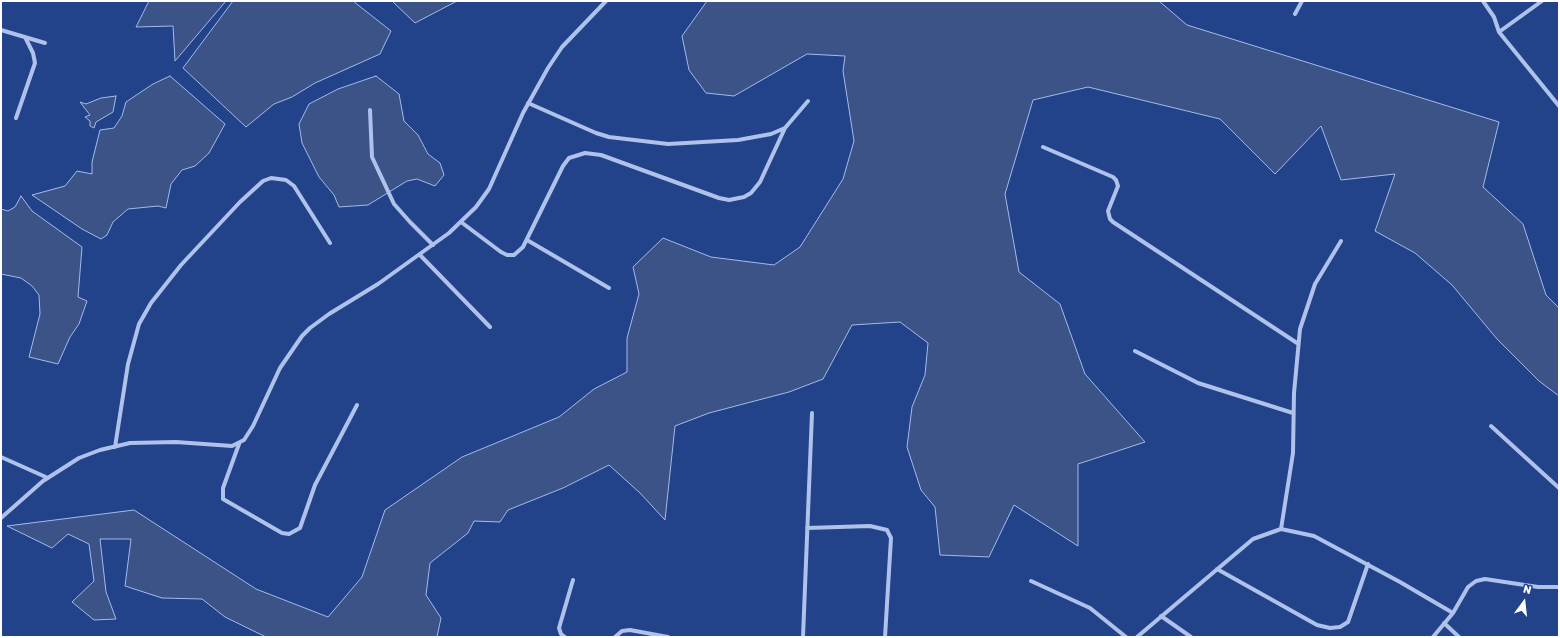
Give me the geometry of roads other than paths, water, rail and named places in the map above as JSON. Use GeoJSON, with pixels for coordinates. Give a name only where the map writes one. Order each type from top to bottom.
{"type":"FeatureCollection","features":[{"type":"Feature","properties":{"kind":"street"},"geometry":{"type":"LineString","coordinates":[[358,405],[316,484],[300,528],[289,534],[282,533],[223,499],[223,488],[239,444],[249,434],[280,368],[302,336],[319,320],[378,284],[420,255],[461,222],[476,207],[489,189],[528,103],[562,47],[606,1]]}},
{"type":"Feature","properties":{"kind":"street"},"geometry":{"type":"LineString","coordinates":[[1295,14],[1302,1]]}},
{"type":"Feature","properties":{"kind":"street"},"geometry":{"type":"LineString","coordinates":[[1483,1],[1494,17],[1499,32],[1559,106]]}},
{"type":"Feature","properties":{"kind":"street"},"geometry":{"type":"LineString","coordinates":[[1499,32],[1542,1]]}},
{"type":"Feature","properties":{"kind":"street"},"geometry":{"type":"LineString","coordinates":[[1,30],[46,43]]}},
{"type":"Feature","properties":{"kind":"street"},"geometry":{"type":"LineString","coordinates":[[16,118],[35,62],[34,54],[25,37]]}},
{"type":"Feature","properties":{"kind":"street"},"geometry":{"type":"LineString","coordinates":[[461,222],[508,255],[518,253],[563,166],[569,158],[584,152],[601,155],[729,200],[744,197],[756,187],[785,128],[808,101]]}},
{"type":"Feature","properties":{"kind":"street"},"geometry":{"type":"LineString","coordinates":[[528,103],[596,133],[609,137],[668,144],[738,140],[771,134],[785,128]]}},
{"type":"Feature","properties":{"kind":"street"},"geometry":{"type":"LineString","coordinates":[[370,110],[372,157],[379,172],[394,204],[433,245]]}},
{"type":"Feature","properties":{"kind":"street"},"geometry":{"type":"LineString","coordinates":[[1043,147],[1113,177],[1118,186],[1108,211],[1110,219],[1113,222],[1297,343]]}},
{"type":"Feature","properties":{"kind":"street"},"geometry":{"type":"LineString","coordinates":[[115,447],[128,364],[139,324],[151,303],[182,265],[240,202],[263,181],[271,178],[286,180],[294,186],[330,243]]}},
{"type":"Feature","properties":{"kind":"street"},"geometry":{"type":"LineString","coordinates":[[526,240],[609,288]]}},
{"type":"Feature","properties":{"kind":"street"},"geometry":{"type":"LineString","coordinates":[[1281,529],[1292,461],[1297,343],[1305,311],[1315,284],[1341,242]]}},
{"type":"Feature","properties":{"kind":"street"},"geometry":{"type":"LineString","coordinates":[[420,255],[490,327]]}},
{"type":"Feature","properties":{"kind":"street"},"geometry":{"type":"LineString","coordinates":[[1135,351],[1198,383],[1293,413]]}},
{"type":"Feature","properties":{"kind":"street"},"geometry":{"type":"LineString","coordinates":[[803,637],[812,413]]}},
{"type":"Feature","properties":{"kind":"street"},"geometry":{"type":"LineString","coordinates":[[1491,426],[1559,488]]}},
{"type":"Feature","properties":{"kind":"street"},"geometry":{"type":"LineString","coordinates":[[1,518],[48,478],[79,458],[130,442],[150,441],[214,446],[232,446],[239,444]]}},
{"type":"Feature","properties":{"kind":"street"},"geometry":{"type":"LineString","coordinates":[[1,457],[48,478]]}},
{"type":"Feature","properties":{"kind":"street"},"geometry":{"type":"LineString","coordinates":[[807,528],[870,526],[887,530],[891,538],[886,637]]}},
{"type":"Feature","properties":{"kind":"street"},"geometry":{"type":"LineString","coordinates":[[1137,637],[1253,539],[1281,529],[1314,536],[1368,564],[1453,613]]}},
{"type":"Feature","properties":{"kind":"street"},"geometry":{"type":"LineString","coordinates":[[1217,569],[1317,625],[1330,628],[1340,627],[1348,622],[1368,564]]}},
{"type":"Feature","properties":{"kind":"street"},"geometry":{"type":"LineString","coordinates":[[1433,637],[1453,613],[1468,587],[1476,581],[1485,579],[1538,588],[1559,587]]}},
{"type":"Feature","properties":{"kind":"street"},"geometry":{"type":"LineString","coordinates":[[565,637],[561,634],[559,628],[573,580]]}},
{"type":"Feature","properties":{"kind":"street"},"geometry":{"type":"LineString","coordinates":[[1031,581],[1085,604],[1126,637]]}},
{"type":"Feature","properties":{"kind":"street"},"geometry":{"type":"LineString","coordinates":[[1161,616],[1191,637]]}},
{"type":"Feature","properties":{"kind":"street"},"geometry":{"type":"LineString","coordinates":[[1444,623],[1459,637]]}},
{"type":"Feature","properties":{"kind":"street"},"geometry":{"type":"LineString","coordinates":[[615,637],[622,632],[630,630],[668,637]]}},
{"type":"Feature","properties":{"kind":"water"},"geometry":{"type":"Polygon","coordinates":[[[149,1],[226,1],[175,61],[173,26],[136,27],[149,1]]]}},
{"type":"Feature","properties":{"kind":"water"},"geometry":{"type":"Polygon","coordinates":[[[233,1],[353,1],[391,31],[380,54],[315,83],[292,97],[274,104],[246,127],[183,68],[233,1]]]}},
{"type":"Feature","properties":{"kind":"water"},"geometry":{"type":"Polygon","coordinates":[[[392,1],[457,1],[415,23],[392,1]]]}},
{"type":"Feature","properties":{"kind":"water"},"geometry":{"type":"Polygon","coordinates":[[[707,1],[1159,1],[1187,25],[1499,122],[1483,187],[1523,224],[1546,295],[1559,308],[1559,396],[1539,381],[1497,339],[1452,285],[1415,253],[1375,231],[1395,174],[1341,180],[1321,126],[1275,174],[1220,119],[1088,87],[1033,100],[1005,194],[1019,272],[1060,304],[1085,374],[1145,442],[1078,464],[1078,546],[1014,505],[989,557],[940,555],[935,507],[921,490],[907,447],[912,407],[925,375],[928,343],[900,322],[852,325],[823,379],[789,392],[709,413],[675,426],[665,520],[640,493],[609,465],[563,488],[508,510],[500,522],[474,521],[468,533],[430,563],[426,595],[441,618],[437,637],[266,637],[225,617],[202,599],[162,598],[125,586],[131,539],[100,539],[106,592],[116,619],[94,620],[72,602],[94,581],[89,544],[68,534],[52,548],[7,526],[134,510],[256,589],[328,617],[362,577],[385,510],[462,457],[559,417],[594,389],[627,372],[627,338],[639,294],[633,267],[663,238],[711,257],[774,265],[800,247],[843,179],[854,141],[843,71],[845,56],[807,54],[734,96],[706,93],[689,70],[682,36],[707,1]]]}},
{"type":"Feature","properties":{"kind":"water"},"geometry":{"type":"Polygon","coordinates":[[[170,76],[225,124],[209,153],[195,166],[182,170],[171,184],[166,208],[158,206],[128,209],[113,222],[107,235],[101,239],[82,229],[32,195],[65,186],[77,171],[92,174],[92,162],[100,130],[114,128],[122,116],[126,102],[153,84],[170,76]]]}},
{"type":"Feature","properties":{"kind":"water"},"geometry":{"type":"Polygon","coordinates":[[[376,76],[399,94],[404,121],[418,135],[428,154],[440,163],[444,175],[435,186],[417,179],[407,181],[368,205],[339,207],[334,195],[319,177],[302,143],[299,124],[309,104],[338,89],[376,76]]]}},
{"type":"Feature","properties":{"kind":"water"},"geometry":{"type":"Polygon","coordinates":[[[116,96],[113,112],[96,122],[94,128],[90,126],[90,121],[85,117],[90,115],[80,102],[86,104],[101,98],[116,96]]]}},
{"type":"Feature","properties":{"kind":"water"},"geometry":{"type":"Polygon","coordinates":[[[21,196],[32,211],[82,247],[78,297],[87,301],[79,324],[70,337],[58,364],[29,357],[40,314],[39,295],[32,286],[21,278],[1,274],[1,209],[8,211],[15,207],[21,196]]]}}]}
